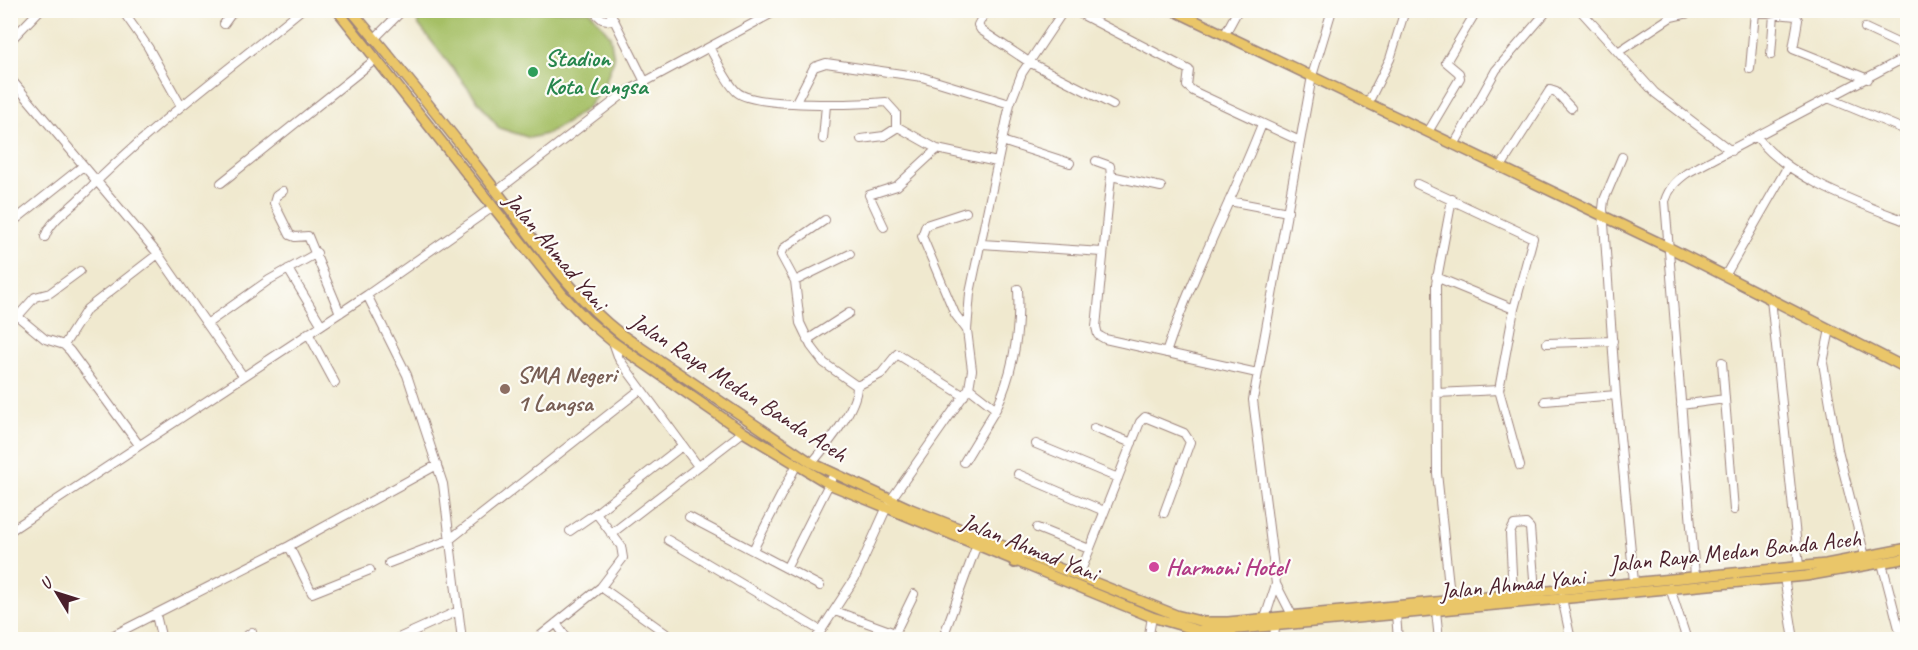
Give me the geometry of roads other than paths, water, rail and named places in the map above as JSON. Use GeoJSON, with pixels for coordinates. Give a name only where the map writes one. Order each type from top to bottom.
{"type":"FeatureCollection","features":[{"type":"Feature","properties":{"kind":"main road","name":"Jalan Ahmad Yani"},"geometry":{"type":"LineString","coordinates":[[337,10],[574,308],[613,342],[743,432],[829,484],[888,505],[976,547],[1017,557],[1152,617],[1207,631],[1275,626],[1436,611],[1451,605],[1562,598],[1825,574],[1882,563],[1907,553]]}},
{"type":"Feature","properties":{"kind":"main road","name":"Jalan Raya Medan Banda Aceh"},"geometry":{"type":"LineString","coordinates":[[351,10],[497,191],[552,265],[606,323],[812,463],[888,505],[1017,557],[1078,576],[1190,618],[1216,622],[1451,605],[1535,591],[1799,566],[1907,553]]}},
{"type":"Feature","properties":{"kind":"main road"},"geometry":{"type":"LineString","coordinates":[[1173,10],[1670,248],[1908,369]]}},
{"type":"Feature","properties":{"kind":"street"},"geometry":{"type":"LineString","coordinates":[[10,41],[40,10]]}},
{"type":"Feature","properties":{"kind":"street"},"geometry":{"type":"LineString","coordinates":[[122,10],[148,47],[182,106]]}},
{"type":"Feature","properties":{"kind":"street"},"geometry":{"type":"LineString","coordinates":[[224,24],[234,10]]}},
{"type":"Feature","properties":{"kind":"street"},"geometry":{"type":"LineString","coordinates":[[45,237],[50,226],[96,181],[182,106],[301,10]]}},
{"type":"Feature","properties":{"kind":"street"},"geometry":{"type":"LineString","coordinates":[[374,39],[403,10]]}},
{"type":"Feature","properties":{"kind":"street"},"geometry":{"type":"LineString","coordinates":[[592,10],[602,19],[614,21]]}},
{"type":"Feature","properties":{"kind":"street"},"geometry":{"type":"LineString","coordinates":[[609,10],[644,80]]}},
{"type":"Feature","properties":{"kind":"street"},"geometry":{"type":"LineString","coordinates":[[497,191],[605,106],[644,80],[710,49],[778,10]]}},
{"type":"Feature","properties":{"kind":"street"},"geometry":{"type":"LineString","coordinates":[[986,10],[979,21],[980,28],[1029,62],[1113,105]]}},
{"type":"Feature","properties":{"kind":"street"},"geometry":{"type":"LineString","coordinates":[[815,639],[855,578],[888,505],[969,388],[972,370],[967,330],[970,293],[1010,104],[1016,84],[1064,10]]}},
{"type":"Feature","properties":{"kind":"street"},"geometry":{"type":"LineString","coordinates":[[1073,10],[1189,70],[1188,88],[1300,141]]}},
{"type":"Feature","properties":{"kind":"street"},"geometry":{"type":"LineString","coordinates":[[1225,34],[1238,10]]}},
{"type":"Feature","properties":{"kind":"street"},"geometry":{"type":"LineString","coordinates":[[1292,615],[1276,584],[1253,416],[1257,373],[1312,76],[1332,10]]}},
{"type":"Feature","properties":{"kind":"street"},"geometry":{"type":"LineString","coordinates":[[1368,103],[1390,59],[1405,10]]}},
{"type":"Feature","properties":{"kind":"street"},"geometry":{"type":"LineString","coordinates":[[1428,132],[1460,78],[1459,73],[1446,62],[1478,10]]}},
{"type":"Feature","properties":{"kind":"street"},"geometry":{"type":"LineString","coordinates":[[1454,145],[1496,70],[1548,10]]}},
{"type":"Feature","properties":{"kind":"street"},"geometry":{"type":"LineString","coordinates":[[1580,10],[1655,93],[1731,151]]}},
{"type":"Feature","properties":{"kind":"street"},"geometry":{"type":"LineString","coordinates":[[1618,52],[1669,14],[1702,10]]}},
{"type":"Feature","properties":{"kind":"street"},"geometry":{"type":"LineString","coordinates":[[1739,10],[1774,14],[1787,13],[1798,18],[1793,49],[1868,79]]}},
{"type":"Feature","properties":{"kind":"street"},"geometry":{"type":"LineString","coordinates":[[1750,69],[1755,12]]}},
{"type":"Feature","properties":{"kind":"street"},"geometry":{"type":"LineString","coordinates":[[1771,55],[1774,14]]}},
{"type":"Feature","properties":{"kind":"street"},"geometry":{"type":"LineString","coordinates":[[1865,28],[1908,48]]}},
{"type":"Feature","properties":{"kind":"street"},"geometry":{"type":"LineString","coordinates":[[710,49],[739,94],[758,100],[826,105],[886,102],[896,113],[896,127]]}},
{"type":"Feature","properties":{"kind":"street"},"geometry":{"type":"LineString","coordinates":[[1695,576],[1665,201],[1672,186],[1686,174],[1908,56]]}},
{"type":"Feature","properties":{"kind":"street"},"geometry":{"type":"LineString","coordinates":[[221,183],[376,58]]}},
{"type":"Feature","properties":{"kind":"street"},"geometry":{"type":"LineString","coordinates":[[796,102],[814,67],[826,63],[885,69],[922,77],[1010,104]]}},
{"type":"Feature","properties":{"kind":"street"},"geometry":{"type":"LineString","coordinates":[[10,78],[158,254],[243,376]]}},
{"type":"Feature","properties":{"kind":"street"},"geometry":{"type":"LineString","coordinates":[[1500,168],[1550,90],[1556,92],[1571,108]]}},
{"type":"Feature","properties":{"kind":"street"},"geometry":{"type":"LineString","coordinates":[[1828,98],[1908,131]]}},
{"type":"Feature","properties":{"kind":"street"},"geometry":{"type":"LineString","coordinates":[[823,139],[826,105]]}},
{"type":"Feature","properties":{"kind":"street"},"geometry":{"type":"LineString","coordinates":[[1166,353],[1176,323],[1262,124]]}},
{"type":"Feature","properties":{"kind":"street"},"geometry":{"type":"LineString","coordinates":[[861,139],[884,136],[896,127]]}},
{"type":"Feature","properties":{"kind":"street"},"geometry":{"type":"LineString","coordinates":[[896,127],[937,149],[997,162]]}},
{"type":"Feature","properties":{"kind":"street"},"geometry":{"type":"LineString","coordinates":[[1757,136],[1769,152],[1788,166],[1856,201],[1908,222]]}},
{"type":"Feature","properties":{"kind":"street"},"geometry":{"type":"LineString","coordinates":[[1002,141],[1070,163]]}},
{"type":"Feature","properties":{"kind":"street"},"geometry":{"type":"LineString","coordinates":[[884,227],[869,195],[897,186],[937,149]]}},
{"type":"Feature","properties":{"kind":"street"},"geometry":{"type":"LineString","coordinates":[[1622,157],[1604,200],[1604,216],[1616,395],[1634,582]]}},
{"type":"Feature","properties":{"kind":"street"},"geometry":{"type":"LineString","coordinates":[[1096,161],[1110,166],[1111,176],[1102,252],[1096,327],[1098,335],[1105,339],[1257,373]]}},
{"type":"Feature","properties":{"kind":"street"},"geometry":{"type":"LineString","coordinates":[[10,224],[82,166]]}},
{"type":"Feature","properties":{"kind":"street"},"geometry":{"type":"LineString","coordinates":[[1725,276],[1788,166]]}},
{"type":"Feature","properties":{"kind":"street"},"geometry":{"type":"LineString","coordinates":[[1111,176],[1161,188]]}},
{"type":"Feature","properties":{"kind":"street"},"geometry":{"type":"LineString","coordinates":[[1417,184],[1533,238],[1514,309],[1499,390],[1520,466]]}},
{"type":"Feature","properties":{"kind":"street"},"geometry":{"type":"LineString","coordinates":[[283,191],[276,196],[274,203],[290,235],[308,236],[340,313]]}},
{"type":"Feature","properties":{"kind":"street"},"geometry":{"type":"LineString","coordinates":[[1451,605],[1437,473],[1436,278],[1452,200]]}},
{"type":"Feature","properties":{"kind":"street"},"geometry":{"type":"LineString","coordinates":[[1229,201],[1287,212]]}},
{"type":"Feature","properties":{"kind":"street"},"geometry":{"type":"LineString","coordinates":[[10,531],[367,295],[493,207]]}},
{"type":"Feature","properties":{"kind":"street"},"geometry":{"type":"LineString","coordinates":[[966,212],[926,225],[922,236],[955,314],[967,330]]}},
{"type":"Feature","properties":{"kind":"street"},"geometry":{"type":"LineString","coordinates":[[825,220],[782,250],[781,255],[795,282],[800,323],[807,340],[824,363],[858,386]]}},
{"type":"Feature","properties":{"kind":"street"},"geometry":{"type":"LineString","coordinates":[[981,244],[1102,252]]}},
{"type":"Feature","properties":{"kind":"street"},"geometry":{"type":"LineString","coordinates":[[208,323],[288,269],[317,253]]}},
{"type":"Feature","properties":{"kind":"street"},"geometry":{"type":"LineString","coordinates":[[64,345],[87,309],[158,254]]}},
{"type":"Feature","properties":{"kind":"street"},"geometry":{"type":"LineString","coordinates":[[795,282],[850,254]]}},
{"type":"Feature","properties":{"kind":"street"},"geometry":{"type":"LineString","coordinates":[[288,269],[321,324]]}},
{"type":"Feature","properties":{"kind":"street"},"geometry":{"type":"LineString","coordinates":[[18,316],[35,297],[50,293],[80,271]]}},
{"type":"Feature","properties":{"kind":"street"},"geometry":{"type":"LineString","coordinates":[[1436,278],[1514,309]]}},
{"type":"Feature","properties":{"kind":"street"},"geometry":{"type":"LineString","coordinates":[[964,462],[1003,393],[1020,323],[1018,289]]}},
{"type":"Feature","properties":{"kind":"street"},"geometry":{"type":"LineString","coordinates":[[367,295],[408,375],[437,465],[447,503],[449,540],[462,639]]}},
{"type":"Feature","properties":{"kind":"street"},"geometry":{"type":"LineString","coordinates":[[1771,299],[1799,566]]}},
{"type":"Feature","properties":{"kind":"street"},"geometry":{"type":"LineString","coordinates":[[10,310],[48,341],[64,345],[140,445]]}},
{"type":"Feature","properties":{"kind":"street"},"geometry":{"type":"LineString","coordinates":[[807,340],[849,313]]}},
{"type":"Feature","properties":{"kind":"street"},"geometry":{"type":"LineString","coordinates":[[1830,329],[1823,363],[1838,450],[1864,558]]}},
{"type":"Feature","properties":{"kind":"street"},"geometry":{"type":"LineString","coordinates":[[308,333],[335,383]]}},
{"type":"Feature","properties":{"kind":"street"},"geometry":{"type":"LineString","coordinates":[[1547,343],[1613,340]]}},
{"type":"Feature","properties":{"kind":"street"},"geometry":{"type":"LineString","coordinates":[[613,342],[619,359],[698,466]]}},
{"type":"Feature","properties":{"kind":"street"},"geometry":{"type":"LineString","coordinates":[[812,463],[843,420],[856,395],[858,386],[881,374],[897,354],[964,396]]}},
{"type":"Feature","properties":{"kind":"street"},"geometry":{"type":"LineString","coordinates":[[1722,362],[1734,510]]}},
{"type":"Feature","properties":{"kind":"street"},"geometry":{"type":"LineString","coordinates":[[969,388],[996,409]]}},
{"type":"Feature","properties":{"kind":"street"},"geometry":{"type":"LineString","coordinates":[[389,563],[449,540],[641,389]]}},
{"type":"Feature","properties":{"kind":"street"},"geometry":{"type":"LineString","coordinates":[[1437,393],[1499,390]]}},
{"type":"Feature","properties":{"kind":"street"},"geometry":{"type":"LineString","coordinates":[[1545,401],[1616,395]]}},
{"type":"Feature","properties":{"kind":"street"},"geometry":{"type":"LineString","coordinates":[[1681,405],[1725,399]]}},
{"type":"Feature","properties":{"kind":"street"},"geometry":{"type":"LineString","coordinates":[[1078,576],[1131,443],[1140,422],[1145,417],[1188,437],[1187,454],[1164,513]]}},
{"type":"Feature","properties":{"kind":"street"},"geometry":{"type":"LineString","coordinates":[[1095,428],[1131,443]]}},
{"type":"Feature","properties":{"kind":"street"},"geometry":{"type":"LineString","coordinates":[[611,534],[743,432]]}},
{"type":"Feature","properties":{"kind":"street"},"geometry":{"type":"LineString","coordinates":[[1036,444],[1118,478]]}},
{"type":"Feature","properties":{"kind":"street"},"geometry":{"type":"LineString","coordinates":[[570,531],[682,446]]}},
{"type":"Feature","properties":{"kind":"street"},"geometry":{"type":"LineString","coordinates":[[104,639],[156,615],[289,546],[437,465]]}},
{"type":"Feature","properties":{"kind":"street"},"geometry":{"type":"LineString","coordinates":[[753,550],[796,466]]}},
{"type":"Feature","properties":{"kind":"street"},"geometry":{"type":"LineString","coordinates":[[787,567],[834,474]]}},
{"type":"Feature","properties":{"kind":"street"},"geometry":{"type":"LineString","coordinates":[[1018,474],[1104,511]]}},
{"type":"Feature","properties":{"kind":"street"},"geometry":{"type":"LineString","coordinates":[[535,639],[601,586],[624,554],[596,513]]}},
{"type":"Feature","properties":{"kind":"street"},"geometry":{"type":"LineString","coordinates":[[689,517],[820,586]]}},
{"type":"Feature","properties":{"kind":"street"},"geometry":{"type":"LineString","coordinates":[[1513,594],[1510,533],[1514,525],[1526,524],[1530,528],[1535,591]]}},
{"type":"Feature","properties":{"kind":"street"},"geometry":{"type":"LineString","coordinates":[[1037,528],[1089,549]]}},
{"type":"Feature","properties":{"kind":"street"},"geometry":{"type":"LineString","coordinates":[[668,540],[820,631]]}},
{"type":"Feature","properties":{"kind":"street"},"geometry":{"type":"LineString","coordinates":[[289,546],[312,593],[370,570]]}},
{"type":"Feature","properties":{"kind":"street"},"geometry":{"type":"LineString","coordinates":[[942,639],[976,547]]}},
{"type":"Feature","properties":{"kind":"street"},"geometry":{"type":"LineString","coordinates":[[1882,563],[1902,639]]}},
{"type":"Feature","properties":{"kind":"street"},"geometry":{"type":"LineString","coordinates":[[1784,577],[1794,639]]}},
{"type":"Feature","properties":{"kind":"street"},"geometry":{"type":"LineString","coordinates":[[1265,618],[1276,584]]}},
{"type":"Feature","properties":{"kind":"street"},"geometry":{"type":"LineString","coordinates":[[601,586],[675,639]]}},
{"type":"Feature","properties":{"kind":"street"},"geometry":{"type":"LineString","coordinates":[[1670,588],[1687,639]]}},
{"type":"Feature","properties":{"kind":"street"},"geometry":{"type":"LineString","coordinates":[[835,610],[895,633],[914,594]]}},
{"type":"Feature","properties":{"kind":"street"},"geometry":{"type":"LineString","coordinates":[[1562,598],[1571,639]]}},
{"type":"Feature","properties":{"kind":"street"},"geometry":{"type":"LineString","coordinates":[[394,639],[458,611]]}},
{"type":"Feature","properties":{"kind":"street"},"geometry":{"type":"LineString","coordinates":[[1436,611],[1439,639]]}},
{"type":"Feature","properties":{"kind":"street"},"geometry":{"type":"LineString","coordinates":[[1396,614],[1398,639]]}},
{"type":"Feature","properties":{"kind":"street"},"geometry":{"type":"LineString","coordinates":[[156,615],[162,639]]}},
{"type":"Feature","properties":{"kind":"street"},"geometry":{"type":"LineString","coordinates":[[1148,639],[1152,617]]}},
{"type":"Feature","properties":{"kind":"street"},"geometry":{"type":"LineString","coordinates":[[556,623],[568,639]]}},
{"type":"Feature","properties":{"kind":"street"},"geometry":{"type":"LineString","coordinates":[[1274,639],[1275,626]]}},
{"type":"Feature","properties":{"kind":"street"},"geometry":{"type":"LineString","coordinates":[[241,639],[252,632]]}},
{"type":"Feature","properties":{"kind":"place","name":"Stadion Kota Langsa"},"geometry":{"type":"Point","coordinates":[533,72]}},
{"type":"Feature","properties":{"kind":"place","name":"SMA Negeri 1 Langsa"},"geometry":{"type":"Point","coordinates":[505,389]}},
{"type":"Feature","properties":{"kind":"place","name":"Harmoni Hotel"},"geometry":{"type":"Point","coordinates":[1154,567]}}]}
